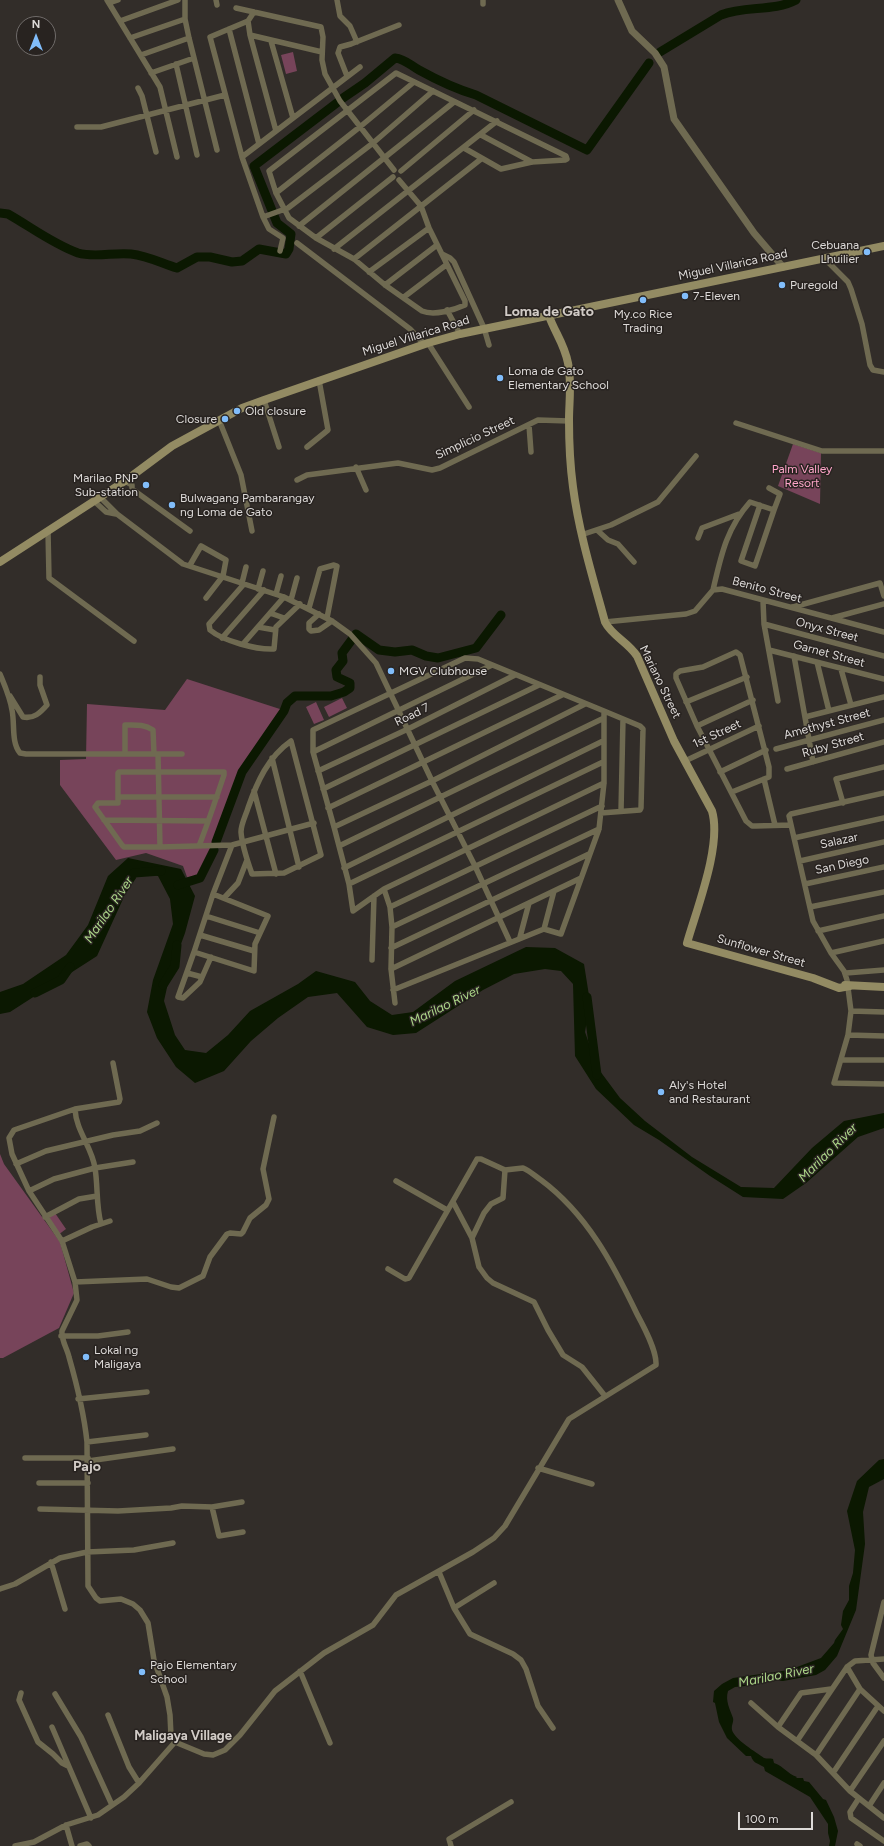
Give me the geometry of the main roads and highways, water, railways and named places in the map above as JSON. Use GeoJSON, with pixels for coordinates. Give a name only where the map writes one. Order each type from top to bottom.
{"type":"FeatureCollection","features":[{"type":"Feature","properties":{"kind":"main road","name":"Miguel Villarica Road"},"geometry":{"type":"LineString","coordinates":[[0,562],[125,481],[172,446],[242,408],[319,380],[426,343],[484,328],[549,316],[884,246]]}},
{"type":"Feature","properties":{"kind":"main road","name":"Mariano Street"},"geometry":{"type":"LineString","coordinates":[[549,316],[554,329],[562,342],[568,363],[570,378],[570,464],[581,535],[605,622],[610,631],[632,648],[637,656],[685,761],[712,811],[715,830],[712,857],[688,943]]}},
{"type":"Feature","properties":{"kind":"main road","name":"Sunflower Street"},"geometry":{"type":"LineString","coordinates":[[688,943],[827,983],[848,986],[884,987]]}},
{"type":"Feature","properties":{"kind":"water"},"geometry":{"type":"Polygon","coordinates":[[[128,858],[181,869],[195,896],[185,933],[170,974],[164,1001],[175,1035],[185,1050],[206,1053],[228,1035],[250,1011],[298,984],[316,971],[355,982],[370,1001],[392,1015],[413,1012],[455,981],[526,947],[555,948],[584,964],[590,1002],[585,1032],[597,1067],[620,1098],[645,1121],[692,1157],[741,1187],[774,1188],[812,1148],[844,1121],[884,1113],[884,1128],[858,1137],[806,1183],[783,1199],[743,1197],[659,1140],[634,1125],[596,1089],[575,1056],[573,984],[561,971],[545,969],[514,974],[483,990],[416,1033],[393,1035],[367,1027],[337,993],[308,997],[278,1018],[251,1041],[224,1071],[195,1083],[176,1067],[157,1038],[147,1012],[153,980],[173,924],[170,899],[158,876],[149,872],[126,879],[123,899],[97,956],[10,1012],[0,1014],[0,992],[23,984],[66,955],[88,925],[108,876],[128,858]]]}},
{"type":"Feature","properties":{"kind":"water"},"geometry":{"type":"Polygon","coordinates":[[[884,1459],[884,1479],[869,1487],[863,1512],[865,1544],[856,1610],[837,1656],[825,1670],[816,1675],[783,1681],[765,1680],[756,1685],[735,1687],[728,1691],[727,1695],[728,1705],[733,1719],[732,1730],[737,1738],[764,1758],[773,1759],[774,1763],[781,1766],[790,1774],[797,1777],[796,1778],[803,1778],[804,1781],[809,1782],[823,1799],[826,1800],[834,1817],[838,1831],[835,1846],[829,1846],[830,1841],[828,1824],[810,1797],[765,1771],[764,1767],[754,1762],[751,1756],[746,1756],[727,1738],[719,1722],[715,1703],[713,1702],[714,1691],[722,1684],[733,1678],[789,1670],[821,1658],[834,1643],[843,1629],[841,1625],[843,1611],[849,1600],[849,1586],[853,1573],[855,1550],[847,1511],[857,1481],[879,1460],[884,1459]]]}},
{"type":"Feature","properties":{"kind":"waterway"},"geometry":{"type":"LineString","coordinates":[[660,52],[721,15],[740,10],[778,6],[796,0]]}},
{"type":"Feature","properties":{"kind":"waterway"},"geometry":{"type":"LineString","coordinates":[[343,98],[365,83],[395,58],[405,61],[440,81],[476,95],[587,150],[649,63]]}},
{"type":"Feature","properties":{"kind":"waterway"},"geometry":{"type":"LineString","coordinates":[[0,213],[8,214],[51,240],[78,253],[91,255],[131,254],[149,258],[177,268],[197,257],[210,257],[232,262],[242,261],[259,249],[286,254],[289,249],[291,234],[277,223],[254,166],[338,102]]}},
{"type":"Feature","properties":{"kind":"waterway"},"geometry":{"type":"LineString","coordinates":[[216,842],[242,772],[284,711],[287,703],[295,696],[331,696],[344,692],[350,688],[350,683],[337,677],[336,670],[343,661],[342,653],[356,634],[379,650],[395,652],[412,650],[426,656],[438,658],[476,648],[501,615]]}},
{"type":"Feature","properties":{"kind":"waterway"},"geometry":{"type":"LineString","coordinates":[[178,885],[200,878],[214,850]]}},
{"type":"Feature","properties":{"kind":"waterway","name":"Marilao River"},"geometry":{"type":"LineString","coordinates":[[118,897],[134,873],[161,871]]}},
{"type":"Feature","properties":{"kind":"waterway","name":"Marilao River"},"geometry":{"type":"LineString","coordinates":[[163,985],[175,966],[177,945]]}},
{"type":"Feature","properties":{"kind":"waterway","name":"Marilao River"},"geometry":{"type":"LineString","coordinates":[[35,993],[61,980],[70,967]]}},
{"type":"Feature","properties":{"kind":"waterway","name":"Marilao River"},"geometry":{"type":"LineString","coordinates":[[587,997],[597,1075]]}},
{"type":"Feature","properties":{"kind":"place","name":"Cebuana Lhuilier"},"geometry":{"type":"Point","coordinates":[867,252]}},
{"type":"Feature","properties":{"kind":"place","name":"Puregold"},"geometry":{"type":"Point","coordinates":[782,285]}},
{"type":"Feature","properties":{"kind":"place","name":"7-Eleven"},"geometry":{"type":"Point","coordinates":[685,296]}},
{"type":"Feature","properties":{"kind":"place","name":"My.co Rice Trading"},"geometry":{"type":"Point","coordinates":[643,300]}},
{"type":"Feature","properties":{"kind":"place","name":"Loma de Gato Elementary School"},"geometry":{"type":"Point","coordinates":[500,378]}},
{"type":"Feature","properties":{"kind":"place","name":"Old closure"},"geometry":{"type":"Point","coordinates":[237,411]}},
{"type":"Feature","properties":{"kind":"place","name":"Closure"},"geometry":{"type":"Point","coordinates":[225,419]}},
{"type":"Feature","properties":{"kind":"place","name":"Marilao PNP Sub-station"},"geometry":{"type":"Point","coordinates":[146,485]}},
{"type":"Feature","properties":{"kind":"place","name":"Bulwagang Pambarangay ng Loma de Gato"},"geometry":{"type":"Point","coordinates":[172,505]}},
{"type":"Feature","properties":{"kind":"place","name":"MGV Clubhouse"},"geometry":{"type":"Point","coordinates":[391,671]}},
{"type":"Feature","properties":{"kind":"place","name":"Aly's Hotel and Restaurant"},"geometry":{"type":"Point","coordinates":[661,1092]}},
{"type":"Feature","properties":{"kind":"place","name":"Lokal ng Maligaya"},"geometry":{"type":"Point","coordinates":[86,1357]}},
{"type":"Feature","properties":{"kind":"place","name":"Pajo Elementary School"},"geometry":{"type":"Point","coordinates":[142,1672]}},
{"type":"Feature","properties":{"kind":"district","name":"Loma de Gato"},"geometry":{"type":"Point","coordinates":[549,312]}},
{"type":"Feature","properties":{"kind":"district","name":"Pajo"},"geometry":{"type":"Point","coordinates":[87,1467]}},
{"type":"Feature","properties":{"kind":"district","name":"Maligaya Village"},"geometry":{"type":"Point","coordinates":[183,1736]}},
{"type":"Feature","properties":{"kind":"park label","name":"Palm Valley Resort"},"geometry":{"type":"Point","coordinates":[802,476]}}]}
